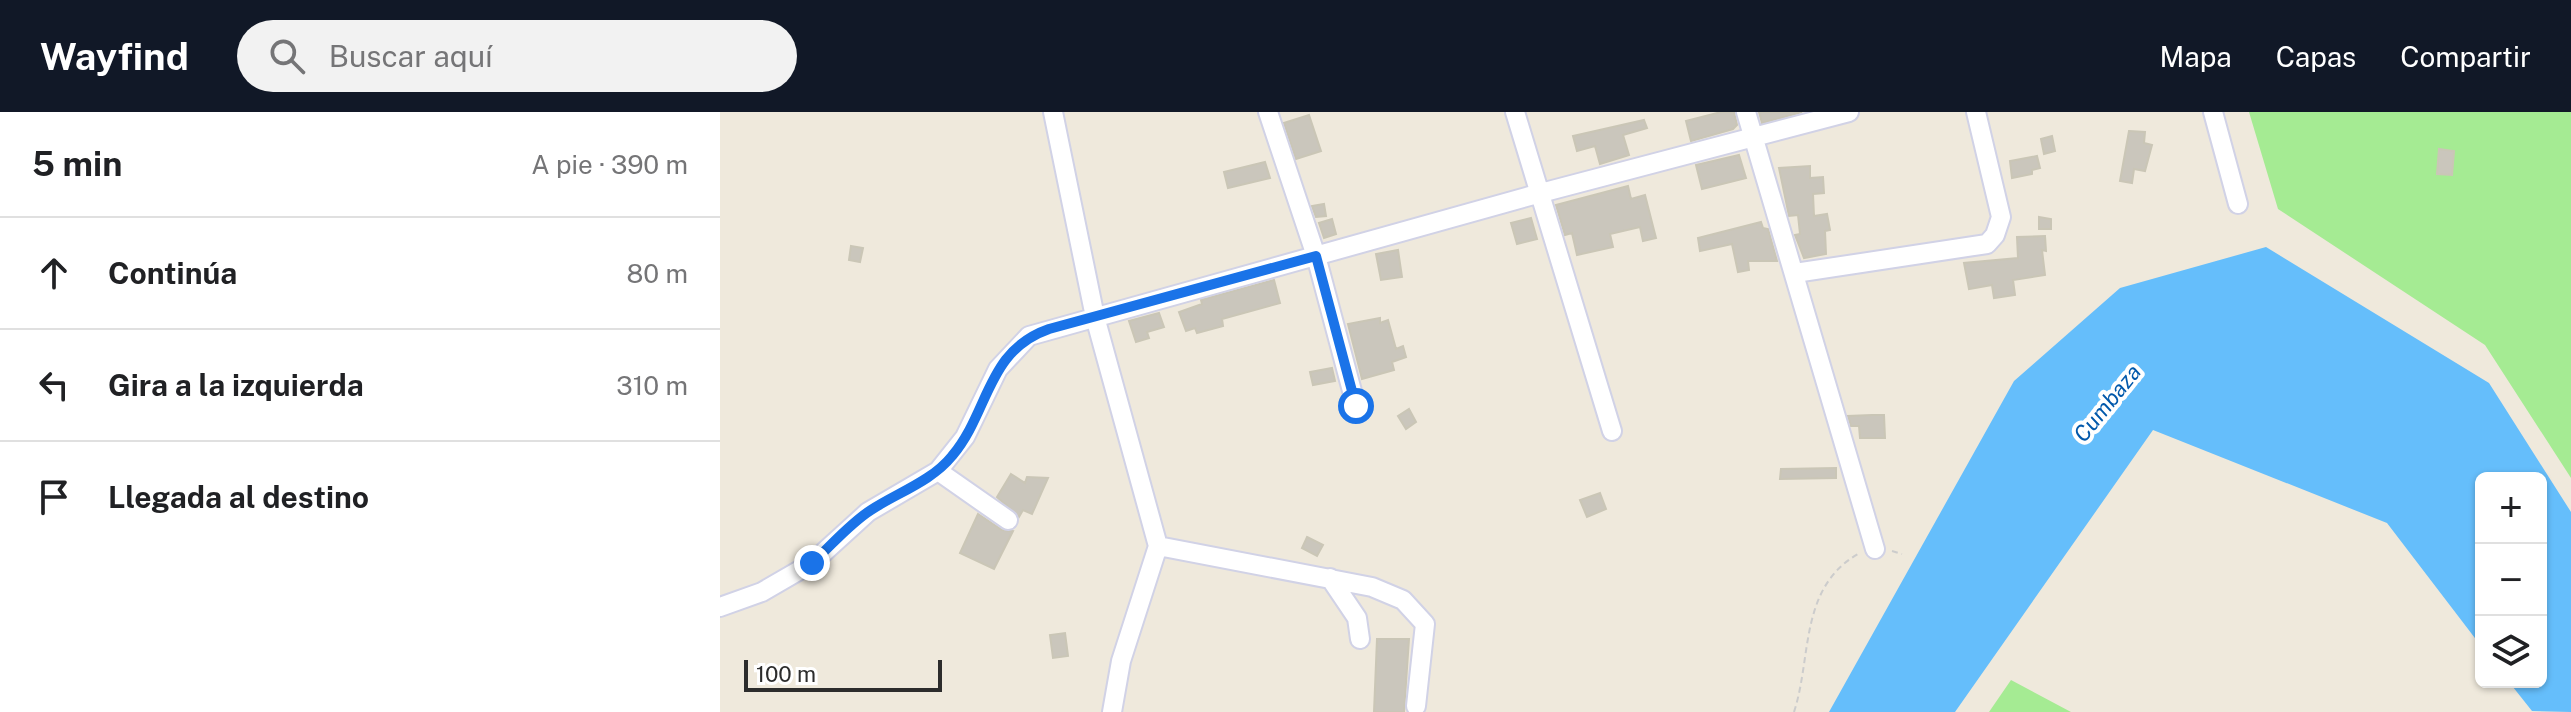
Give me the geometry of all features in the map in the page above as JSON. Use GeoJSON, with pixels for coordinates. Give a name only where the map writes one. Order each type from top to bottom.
{"type":"FeatureCollection","features":[{"type":"Feature","properties":{"kind":"street"},"geometry":{"type":"LineString","coordinates":[[1053,112],[1095,317],[1158,546],[1121,661],[1112,712]]}},
{"type":"Feature","properties":{"kind":"street"},"geometry":{"type":"LineString","coordinates":[[1268,112],[1316,256],[1356,406]]}},
{"type":"Feature","properties":{"kind":"street"},"geometry":{"type":"LineString","coordinates":[[1515,112],[1537,194],[1612,431]]}},
{"type":"Feature","properties":{"kind":"street"},"geometry":{"type":"LineString","coordinates":[[1746,112],[1875,549]]}},
{"type":"Feature","properties":{"kind":"street"},"geometry":{"type":"LineString","coordinates":[[720,607],[762,592],[812,563],[868,512],[938,471],[953,455],[998,369],[1029,336],[1537,194],[1849,112]]}},
{"type":"Feature","properties":{"kind":"street"},"geometry":{"type":"LineString","coordinates":[[1795,273],[1987,244],[1995,235],[2001,217],[1976,112]]}},
{"type":"Feature","properties":{"kind":"street"},"geometry":{"type":"LineString","coordinates":[[2213,112],[2238,204]]}},
{"type":"Feature","properties":{"kind":"street"},"geometry":{"type":"LineString","coordinates":[[938,471],[1008,520]]}},
{"type":"Feature","properties":{"kind":"street"},"geometry":{"type":"LineString","coordinates":[[1158,546],[1330,578],[1388,592],[1403,600],[1425,624],[1416,706]]}},
{"type":"Feature","properties":{"kind":"street"},"geometry":{"type":"LineString","coordinates":[[1330,578],[1357,618],[1360,639]]}},
{"type":"Feature","properties":{"kind":"path"},"geometry":{"type":"LineString","coordinates":[[1794,712],[1811,617],[1821,593],[1846,563],[1875,549],[1902,554]]}},
{"type":"Feature","properties":{"kind":"green space"},"geometry":{"type":"Polygon","coordinates":[[[2249,112],[2571,112],[2571,478],[2485,345],[2278,209],[2249,112]]]}},
{"type":"Feature","properties":{"kind":"green space"},"geometry":{"type":"Polygon","coordinates":[[[2011,680],[2071,712],[1989,712],[2011,680]]]}},
{"type":"Feature","properties":{"kind":"water","name":"Cumbaza"},"geometry":{"type":"Polygon","coordinates":[[[2266,247],[2489,383],[2546,472],[2475,472],[2475,638],[2387,523],[2153,430],[1955,712],[1829,712],[2014,381],[2120,288],[2266,247]]]}},
{"type":"Feature","properties":{"kind":"water"},"geometry":{"type":"Polygon","coordinates":[[[2547,474],[2571,512],[2571,712],[2532,711],[2514,688],[2547,688],[2547,474]]]}},
{"type":"Feature","properties":{"kind":"building"},"geometry":{"type":"Polygon","coordinates":[[[1734,112],[1737,125],[1733,129],[1691,141],[1686,121],[1734,112]]]}},
{"type":"Feature","properties":{"kind":"building"},"geometry":{"type":"Polygon","coordinates":[[[1759,112],[1802,112],[1762,123],[1759,112]]]}},
{"type":"Feature","properties":{"kind":"building"},"geometry":{"type":"Polygon","coordinates":[[[1309,115],[1321,151],[1296,159],[1284,123],[1309,115]]]}},
{"type":"Feature","properties":{"kind":"building"},"geometry":{"type":"Polygon","coordinates":[[[1644,120],[1647,128],[1623,135],[1629,155],[1600,164],[1595,146],[1577,151],[1573,136],[1644,120]]]}},
{"type":"Feature","properties":{"kind":"building"},"geometry":{"type":"Polygon","coordinates":[[[2129,131],[2145,132],[2144,143],[2152,145],[2145,171],[2134,169],[2132,183],[2120,181],[2129,131]]]}},
{"type":"Feature","properties":{"kind":"building"},"geometry":{"type":"Polygon","coordinates":[[[2052,136],[2055,151],[2044,154],[2041,139],[2052,136]]]}},
{"type":"Feature","properties":{"kind":"building"},"geometry":{"type":"Polygon","coordinates":[[[2439,149],[2454,151],[2452,175],[2437,174],[2439,149]]]}},
{"type":"Feature","properties":{"kind":"building"},"geometry":{"type":"Polygon","coordinates":[[[1739,155],[1746,178],[1702,189],[1696,165],[1739,155]]]}},
{"type":"Feature","properties":{"kind":"building"},"geometry":{"type":"Polygon","coordinates":[[[2037,156],[2040,168],[2032,170],[2032,174],[2012,178],[2010,161],[2037,156]]]}},
{"type":"Feature","properties":{"kind":"building"},"geometry":{"type":"Polygon","coordinates":[[[1265,162],[1270,178],[1228,188],[1224,172],[1265,162]]]}},
{"type":"Feature","properties":{"kind":"building"},"geometry":{"type":"Polygon","coordinates":[[[1810,166],[1810,178],[1823,177],[1824,193],[1813,194],[1814,216],[1827,214],[1830,230],[1825,231],[1826,254],[1804,258],[1795,235],[1800,234],[1798,215],[1789,216],[1779,168],[1810,166]]]}},
{"type":"Feature","properties":{"kind":"building"},"geometry":{"type":"Polygon","coordinates":[[[1628,186],[1631,199],[1645,195],[1656,238],[1643,241],[1640,227],[1610,234],[1613,247],[1577,255],[1572,233],[1565,235],[1556,205],[1628,186]]]}},
{"type":"Feature","properties":{"kind":"building"},"geometry":{"type":"Polygon","coordinates":[[[1324,204],[1326,216],[1316,217],[1312,206],[1324,204]]]}},
{"type":"Feature","properties":{"kind":"building"},"geometry":{"type":"Polygon","coordinates":[[[2039,217],[2051,219],[2051,229],[2039,229],[2039,217]]]}},
{"type":"Feature","properties":{"kind":"building"},"geometry":{"type":"Polygon","coordinates":[[[1531,218],[1537,239],[1517,244],[1511,223],[1531,218]]]}},
{"type":"Feature","properties":{"kind":"building"},"geometry":{"type":"Polygon","coordinates":[[[1332,219],[1336,234],[1324,238],[1319,223],[1332,219]]]}},
{"type":"Feature","properties":{"kind":"building"},"geometry":{"type":"Polygon","coordinates":[[[1761,222],[1763,228],[1768,229],[1777,261],[1748,261],[1749,270],[1738,272],[1732,244],[1700,251],[1698,238],[1761,222]]]}},
{"type":"Feature","properties":{"kind":"building"},"geometry":{"type":"Polygon","coordinates":[[[2045,236],[2046,251],[2042,250],[2045,275],[2013,280],[2015,295],[1994,298],[1992,285],[1969,289],[1964,263],[2018,258],[2017,237],[2045,236]]]}},
{"type":"Feature","properties":{"kind":"building"},"geometry":{"type":"Polygon","coordinates":[[[851,246],[863,248],[860,262],[849,260],[851,246]]]}},
{"type":"Feature","properties":{"kind":"building"},"geometry":{"type":"Polygon","coordinates":[[[1398,250],[1402,277],[1381,280],[1376,254],[1398,250]]]}},
{"type":"Feature","properties":{"kind":"building"},"geometry":{"type":"Polygon","coordinates":[[[1274,280],[1280,303],[1222,319],[1223,326],[1197,333],[1195,328],[1186,331],[1179,312],[1202,304],[1201,300],[1274,280]]]}},
{"type":"Feature","properties":{"kind":"building"},"geometry":{"type":"Polygon","coordinates":[[[1159,313],[1164,327],[1147,332],[1149,338],[1136,342],[1129,321],[1159,313]]]}},
{"type":"Feature","properties":{"kind":"building"},"geometry":{"type":"Polygon","coordinates":[[[1380,318],[1380,323],[1388,320],[1396,349],[1403,346],[1406,357],[1392,362],[1394,370],[1362,379],[1348,324],[1380,318]]]}},
{"type":"Feature","properties":{"kind":"building"},"geometry":{"type":"Polygon","coordinates":[[[1332,368],[1335,381],[1313,385],[1310,372],[1332,368]]]}},
{"type":"Feature","properties":{"kind":"building"},"geometry":{"type":"Polygon","coordinates":[[[1409,409],[1416,422],[1406,429],[1398,416],[1409,409]]]}},
{"type":"Feature","properties":{"kind":"building"},"geometry":{"type":"Polygon","coordinates":[[[1884,415],[1885,438],[1860,438],[1859,426],[1851,426],[1848,416],[1884,415]]]}},
{"type":"Feature","properties":{"kind":"building"},"geometry":{"type":"Polygon","coordinates":[[[1836,468],[1836,478],[1780,479],[1781,469],[1836,468]]]}},
{"type":"Feature","properties":{"kind":"building"},"geometry":{"type":"Polygon","coordinates":[[[1011,474],[1025,483],[1027,477],[1048,478],[1032,514],[1023,510],[1019,517],[997,497],[1011,474]]]}},
{"type":"Feature","properties":{"kind":"building"},"geometry":{"type":"Polygon","coordinates":[[[1600,493],[1606,509],[1587,517],[1580,500],[1600,493]]]}},
{"type":"Feature","properties":{"kind":"building"},"geometry":{"type":"Polygon","coordinates":[[[978,514],[1002,530],[1013,531],[994,569],[960,553],[978,514]]]}},
{"type":"Feature","properties":{"kind":"building"},"geometry":{"type":"Polygon","coordinates":[[[1307,537],[1323,545],[1317,556],[1302,548],[1307,537]]]}},
{"type":"Feature","properties":{"kind":"building"},"geometry":{"type":"Polygon","coordinates":[[[1065,633],[1068,656],[1053,658],[1050,635],[1065,633]]]}},
{"type":"Feature","properties":{"kind":"building"},"geometry":{"type":"Polygon","coordinates":[[[1377,639],[1409,639],[1404,712],[1374,712],[1377,639]]]}},
{"type":"Feature","properties":{"kind":"route"},"geometry":{"type":"LineString","coordinates":[[812,563],[868,512],[938,471],[965,437],[998,369],[1029,336],[1049,329],[1316,256],[1356,406]]}}]}
